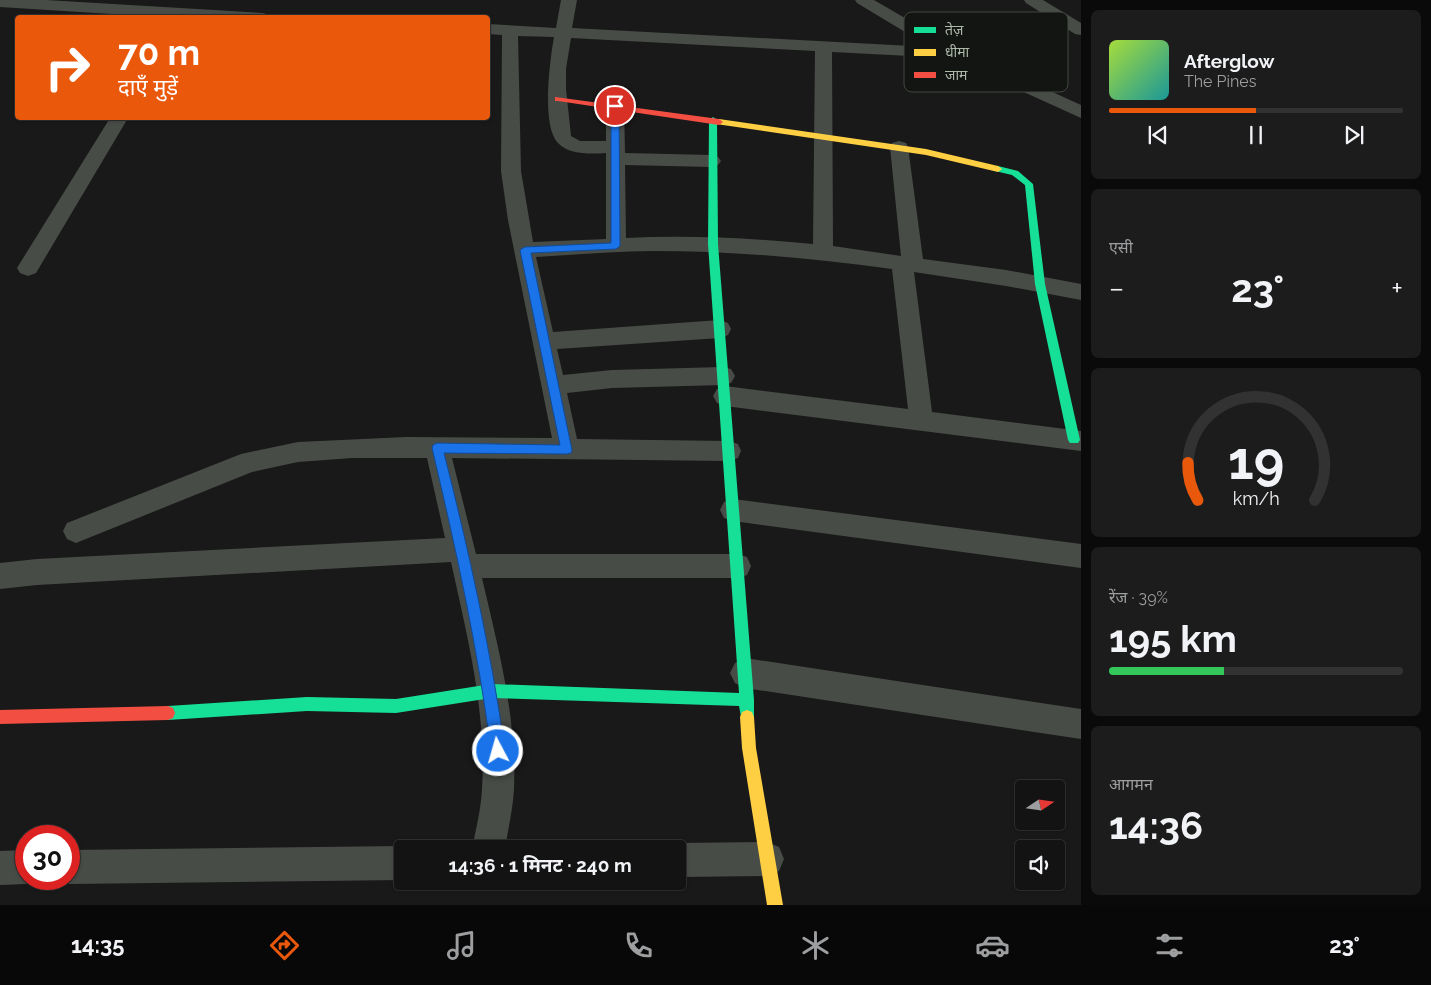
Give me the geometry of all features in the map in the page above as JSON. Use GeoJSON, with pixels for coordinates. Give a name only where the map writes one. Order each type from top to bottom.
{"type":"FeatureCollection","features":[{"type":"Feature","properties":{"kind":"street"},"geometry":{"type":"LineString","coordinates":[[569,0],[557,69],[558,99],[563,138],[574,145],[615,153],[711,161]]}},
{"type":"Feature","properties":{"kind":"street"},"geometry":{"type":"LineString","coordinates":[[863,0],[904,24]]}},
{"type":"Feature","properties":{"kind":"street"},"geometry":{"type":"LineString","coordinates":[[1032,0],[1052,12]]}},
{"type":"Feature","properties":{"kind":"street"},"geometry":{"type":"LineString","coordinates":[[0,2],[181,15]]}},
{"type":"Feature","properties":{"kind":"street"},"geometry":{"type":"LineString","coordinates":[[1068,22],[1081,30]]}},
{"type":"Feature","properties":{"kind":"street"},"geometry":{"type":"LineString","coordinates":[[490,29],[904,50]]}},
{"type":"Feature","properties":{"kind":"street"},"geometry":{"type":"LineString","coordinates":[[510,30],[509,100],[512,171],[518,220],[567,450]]}},
{"type":"Feature","properties":{"kind":"street"},"geometry":{"type":"LineString","coordinates":[[822,252],[824,46]]}},
{"type":"Feature","properties":{"kind":"street"},"geometry":{"type":"LineString","coordinates":[[1037,92],[1081,112]]}},
{"type":"Feature","properties":{"kind":"street"},"geometry":{"type":"LineString","coordinates":[[553,385],[612,379],[724,386],[921,421],[1078,441],[1040,284],[1031,192],[1029,184],[1023,178],[1015,173],[991,166],[899,147],[558,99]]}},
{"type":"Feature","properties":{"kind":"street"},"geometry":{"type":"LineString","coordinates":[[615,106],[616,246]]}},
{"type":"Feature","properties":{"kind":"street"},"geometry":{"type":"LineString","coordinates":[[28,268],[118,120]]}},
{"type":"Feature","properties":{"kind":"street"},"geometry":{"type":"LineString","coordinates":[[712,120],[713,244],[749,748],[775,905]]}},
{"type":"Feature","properties":{"kind":"street"},"geometry":{"type":"LineString","coordinates":[[899,147],[921,421]]}},
{"type":"Feature","properties":{"kind":"street"},"geometry":{"type":"LineString","coordinates":[[525,250],[713,244],[822,252],[1040,284],[1081,292]]}},
{"type":"Feature","properties":{"kind":"street"},"geometry":{"type":"LineString","coordinates":[[544,341],[720,329]]}},
{"type":"Feature","properties":{"kind":"street"},"geometry":{"type":"LineString","coordinates":[[76,531],[227,470],[273,456],[352,448],[729,451]]}},
{"type":"Feature","properties":{"kind":"street"},"geometry":{"type":"LineString","coordinates":[[437,448],[464,558],[490,691],[499,763],[496,813],[490,840]]}},
{"type":"Feature","properties":{"kind":"street"},"geometry":{"type":"LineString","coordinates":[[733,510],[1081,556]]}},
{"type":"Feature","properties":{"kind":"street"},"geometry":{"type":"LineString","coordinates":[[0,576],[47,572],[464,558],[737,566]]}},
{"type":"Feature","properties":{"kind":"street"},"geometry":{"type":"LineString","coordinates":[[0,717],[190,712],[307,704],[396,706],[490,691],[746,686],[1081,724]]}},
{"type":"Feature","properties":{"kind":"street"},"geometry":{"type":"LineString","coordinates":[[686,860],[767,859]]}},
{"type":"Feature","properties":{"kind":"street"},"geometry":{"type":"LineString","coordinates":[[80,867],[394,863]]}},
{"type":"Feature","properties":{"kind":"street"},"geometry":{"type":"LineString","coordinates":[[0,868],[15,867]]}},
{"type":"Feature","properties":{"kind":"traffic: fast"},"geometry":{"type":"LineString","coordinates":[[713,120],[713,244],[747,717]]}},
{"type":"Feature","properties":{"kind":"traffic: fast"},"geometry":{"type":"LineString","coordinates":[[998,169],[1015,173],[1029,184],[1040,284],[1074,440]]}},
{"type":"Feature","properties":{"kind":"traffic: fast"},"geometry":{"type":"LineString","coordinates":[[168,713],[307,704],[396,706],[491,691],[747,700]]}},
{"type":"Feature","properties":{"kind":"traffic: slow"},"geometry":{"type":"LineString","coordinates":[[719,122],[926,152],[998,169]]}},
{"type":"Feature","properties":{"kind":"traffic: slow"},"geometry":{"type":"LineString","coordinates":[[747,717],[749,748],[775,905]]}},
{"type":"Feature","properties":{"kind":"traffic: jam"},"geometry":{"type":"LineString","coordinates":[[558,99],[719,122]]}},
{"type":"Feature","properties":{"kind":"traffic: jam"},"geometry":{"type":"LineString","coordinates":[[0,717],[168,713]]}},
{"type":"Feature","properties":{"kind":"route"},"geometry":{"type":"LineString","coordinates":[[498,751],[498,739],[488,679],[466,566],[437,448],[567,450],[525,250],[616,246],[615,106]]}}]}
